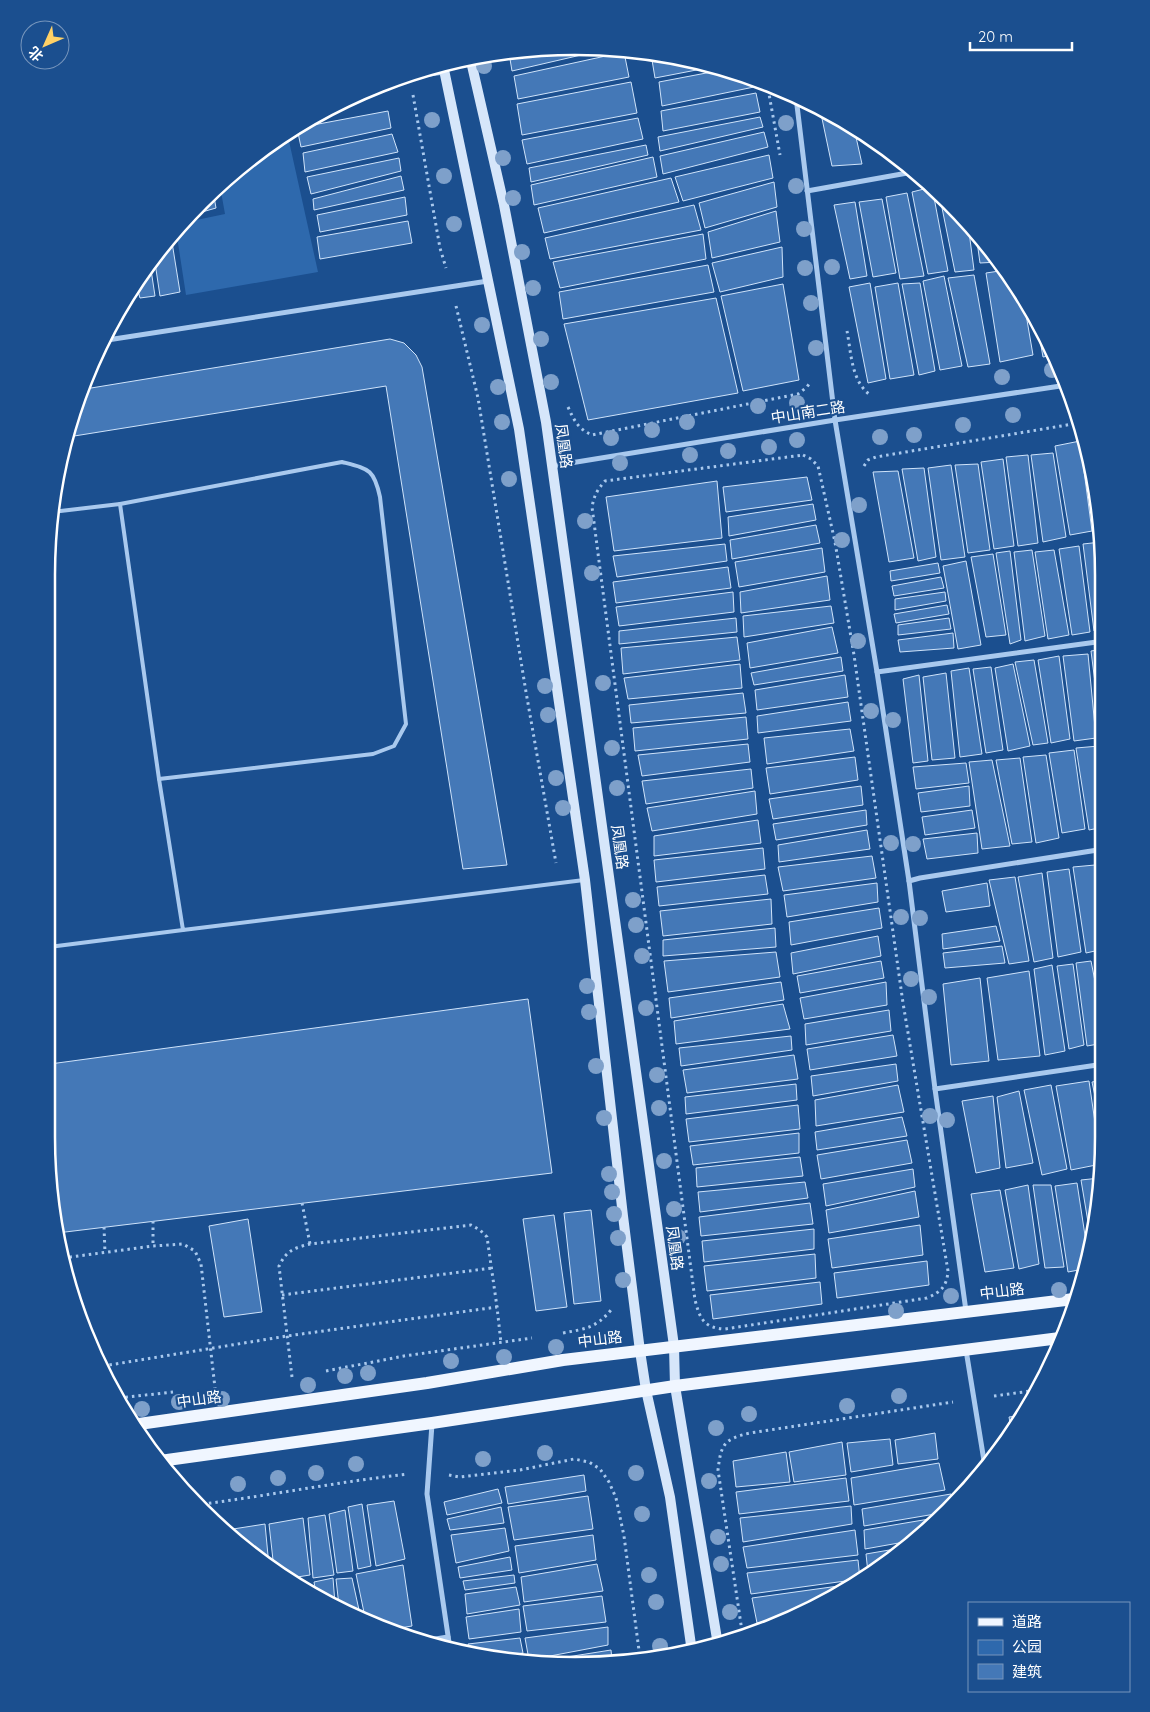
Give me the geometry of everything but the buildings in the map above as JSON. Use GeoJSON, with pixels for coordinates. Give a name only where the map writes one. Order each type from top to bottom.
{"type":"FeatureCollection","features":[{"type":"Feature","properties":{"kind":"main road","name":"凤凰路"},"geometry":{"type":"LineString","coordinates":[[472,65],[504,204],[546,422],[674,1346],[675,1386],[717,1637]]}},
{"type":"Feature","properties":{"kind":"main road"},"geometry":{"type":"LineString","coordinates":[[445,72],[519,429],[585,880],[640,1351],[646,1390],[670,1497],[691,1644]]}},
{"type":"Feature","properties":{"kind":"main road","name":"中山路"},"geometry":{"type":"LineString","coordinates":[[142,1424],[427,1383],[564,1360],[1068,1300]]}},
{"type":"Feature","properties":{"kind":"main road"},"geometry":{"type":"LineString","coordinates":[[167,1460],[432,1423],[675,1386],[1054,1339]]}},
{"type":"Feature","properties":{"kind":"street"},"geometry":{"type":"LineString","coordinates":[[797,105],[835,420],[877,672],[909,881],[966,1312]]}},
{"type":"Feature","properties":{"kind":"street"},"geometry":{"type":"LineString","coordinates":[[807,191],[905,173]]}},
{"type":"Feature","properties":{"kind":"street"},"geometry":{"type":"LineString","coordinates":[[112,339],[489,281]]}},
{"type":"Feature","properties":{"kind":"street","name":"中山南二路"},"geometry":{"type":"LineString","coordinates":[[552,466],[1059,386]]}},
{"type":"Feature","properties":{"kind":"street"},"geometry":{"type":"LineString","coordinates":[[877,672],[1095,641]]}},
{"type":"Feature","properties":{"kind":"street"},"geometry":{"type":"LineString","coordinates":[[909,881],[1095,850]]}},
{"type":"Feature","properties":{"kind":"street"},"geometry":{"type":"LineString","coordinates":[[935,1089],[1095,1065]]}},
{"type":"Feature","properties":{"kind":"street"},"geometry":{"type":"LineString","coordinates":[[966,1350],[984,1459]]}},
{"type":"Feature","properties":{"kind":"street"},"geometry":{"type":"LineString","coordinates":[[432,1423],[427,1494],[449,1641]]}},
{"type":"Feature","properties":{"kind":"street"},"geometry":{"type":"LineString","coordinates":[[438,1639],[448,1637]]}},
{"type":"Feature","properties":{"kind":"lane"},"geometry":{"type":"LineString","coordinates":[[59,511],[120,504],[342,462],[364,468],[376,479],[380,498],[406,724],[394,746],[373,754],[159,780]]}},
{"type":"Feature","properties":{"kind":"lane"},"geometry":{"type":"LineString","coordinates":[[120,504],[159,780],[183,930]]}},
{"type":"Feature","properties":{"kind":"lane"},"geometry":{"type":"LineString","coordinates":[[55,946],[585,880]]}},
{"type":"Feature","properties":{"kind":"path"},"geometry":{"type":"LineString","coordinates":[[411,82],[440,248],[452,288],[478,398],[526,692],[560,883]]}},
{"type":"Feature","properties":{"kind":"path"},"geometry":{"type":"LineString","coordinates":[[846,326],[859,383],[871,395],[876,395]]}},
{"type":"Feature","properties":{"kind":"path"},"geometry":{"type":"LineString","coordinates":[[568,406],[575,423],[582,431],[592,435],[798,394]]}},
{"type":"Feature","properties":{"kind":"path"},"geometry":{"type":"LineString","coordinates":[[861,474],[868,460],[876,456],[1072,424]]}},
{"type":"Feature","properties":{"kind":"path"},"geometry":{"type":"LineString","coordinates":[[803,455],[811,459],[818,466],[835,542],[854,656],[903,1003],[948,1271],[947,1283],[941,1290],[927,1298],[725,1329],[716,1329],[699,1317],[695,1300],[592,507],[594,496],[605,481],[803,455]]}},
{"type":"Feature","properties":{"kind":"path"},"geometry":{"type":"LineString","coordinates":[[302,1203],[310,1244]]}},
{"type":"Feature","properties":{"kind":"path"},"geometry":{"type":"LineString","coordinates":[[153,1221],[153,1246]]}},
{"type":"Feature","properties":{"kind":"path"},"geometry":{"type":"LineString","coordinates":[[292,1377],[280,1266],[284,1255],[296,1248],[310,1244],[471,1225],[487,1237],[498,1307],[501,1343]]}},
{"type":"Feature","properties":{"kind":"path"},"geometry":{"type":"LineString","coordinates":[[104,1227],[105,1253]]}},
{"type":"Feature","properties":{"kind":"path"},"geometry":{"type":"LineString","coordinates":[[70,1257],[183,1244],[195,1251],[201,1264],[215,1388]]}},
{"type":"Feature","properties":{"kind":"path"},"geometry":{"type":"LineString","coordinates":[[282,1295],[492,1268]]}},
{"type":"Feature","properties":{"kind":"path"},"geometry":{"type":"LineString","coordinates":[[108,1365],[287,1336],[498,1307]]}},
{"type":"Feature","properties":{"kind":"path"},"geometry":{"type":"LineString","coordinates":[[557,1335],[592,1327],[603,1320],[612,1308]]}},
{"type":"Feature","properties":{"kind":"path"},"geometry":{"type":"LineString","coordinates":[[320,1372],[404,1356],[538,1337]]}},
{"type":"Feature","properties":{"kind":"path"},"geometry":{"type":"LineString","coordinates":[[284,1378],[301,1375]]}},
{"type":"Feature","properties":{"kind":"path"},"geometry":{"type":"LineString","coordinates":[[206,1389],[224,1387]]}},
{"type":"Feature","properties":{"kind":"path"},"geometry":{"type":"LineString","coordinates":[[743,1629],[718,1470],[720,1454],[724,1443],[732,1437],[750,1432],[1028,1391]]}},
{"type":"Feature","properties":{"kind":"path"},"geometry":{"type":"LineString","coordinates":[[125,1397],[177,1392]]}},
{"type":"Feature","properties":{"kind":"path"},"geometry":{"type":"LineString","coordinates":[[205,1503],[238,1500],[321,1485],[428,1472],[459,1477],[520,1470],[574,1459],[589,1462],[600,1469],[609,1482],[616,1498],[621,1520],[639,1653]]}},
{"type":"Feature","properties":{"kind":"green space"},"geometry":{"type":"Polygon","coordinates":[[[289,141],[318,272],[186,295],[177,240],[195,220],[225,214],[221,194],[258,162],[289,141]]]}}]}
